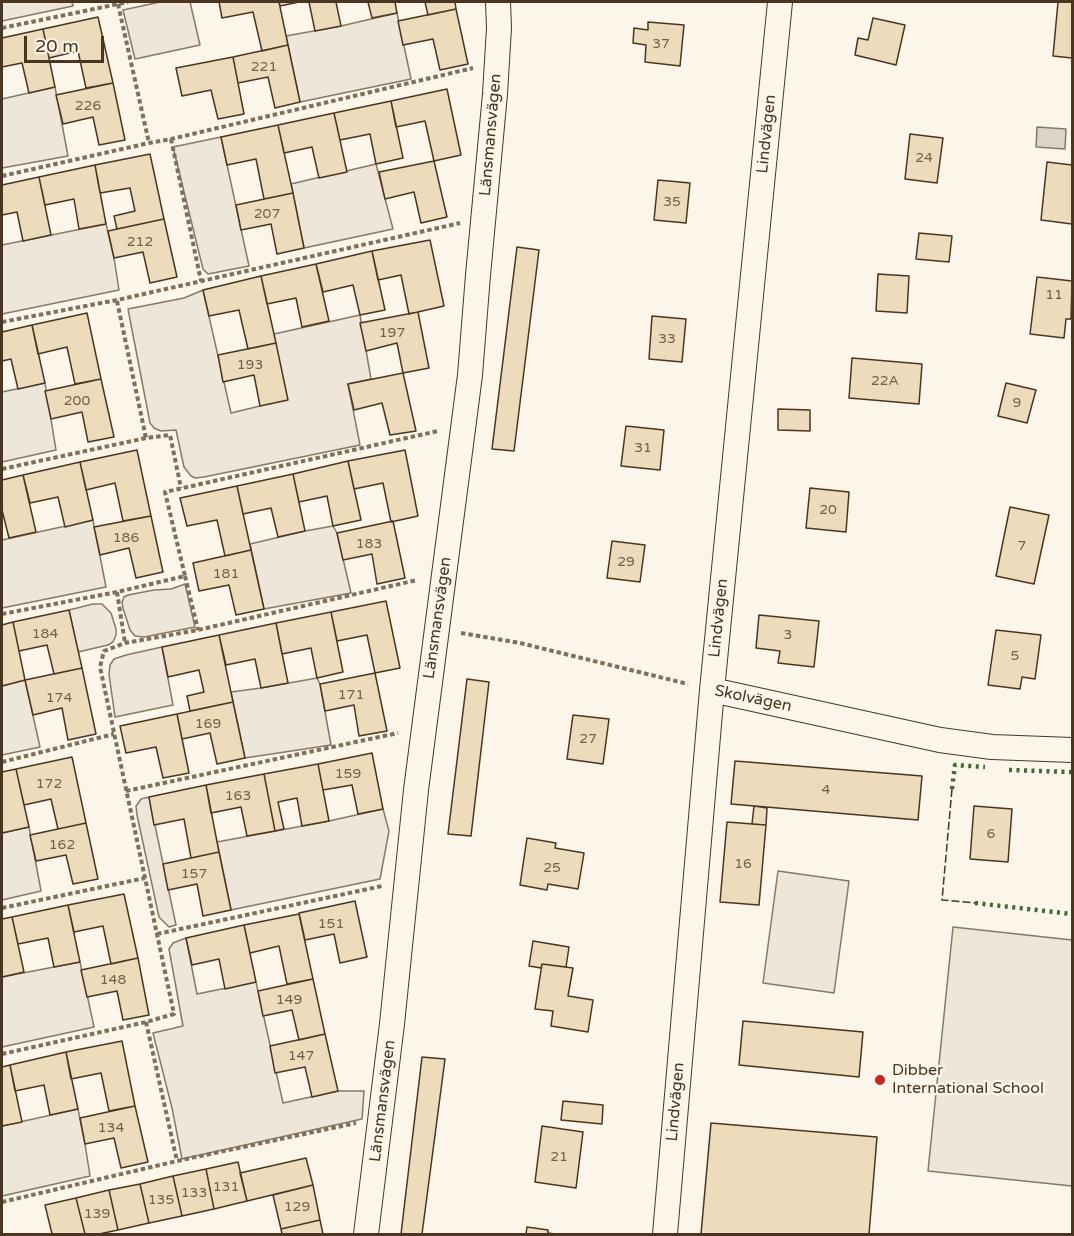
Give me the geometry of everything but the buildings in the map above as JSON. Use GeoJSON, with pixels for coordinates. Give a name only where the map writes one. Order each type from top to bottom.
{"type":"FeatureCollection","features":[{"type":"Feature","properties":{"kind":"street","name":"Länsmansvägen"},"geometry":{"type":"LineString","coordinates":[[366,1234],[392,1024],[424,728],[470,375],[489,172],[499,28],[498,2]]}},
{"type":"Feature","properties":{"kind":"street","name":"Lindvägen"},"geometry":{"type":"LineString","coordinates":[[665,1234],[712,690],[780,2]]}},
{"type":"Feature","properties":{"kind":"street","name":"Skolvägen"},"geometry":{"type":"LineString","coordinates":[[712,690],[940,740],[992,747],[1072,750]]}},
{"type":"Feature","properties":{"kind":"path"},"geometry":{"type":"LineString","coordinates":[[2,28],[128,2]]}},
{"type":"Feature","properties":{"kind":"path"},"geometry":{"type":"LineString","coordinates":[[118,4],[149,143]]}},
{"type":"Feature","properties":{"kind":"path"},"geometry":{"type":"LineString","coordinates":[[2,176],[497,63]]}},
{"type":"Feature","properties":{"kind":"path"},"geometry":{"type":"LineString","coordinates":[[171,139],[201,281]]}},
{"type":"Feature","properties":{"kind":"path"},"geometry":{"type":"LineString","coordinates":[[2,322],[117,300],[484,217]]}},
{"type":"Feature","properties":{"kind":"path"},"geometry":{"type":"LineString","coordinates":[[117,300],[146,438]]}},
{"type":"Feature","properties":{"kind":"path"},"geometry":{"type":"LineString","coordinates":[[198,630],[165,492],[463,426]]}},
{"type":"Feature","properties":{"kind":"path"},"geometry":{"type":"LineString","coordinates":[[2,469],[146,438],[170,435],[182,488]]}},
{"type":"Feature","properties":{"kind":"path"},"geometry":{"type":"LineString","coordinates":[[2,1054],[174,1014],[100,667],[104,651],[125,643],[198,630],[444,574]]}},
{"type":"Feature","properties":{"kind":"path"},"geometry":{"type":"LineString","coordinates":[[2,614],[117,592],[185,576]]}},
{"type":"Feature","properties":{"kind":"path"},"geometry":{"type":"LineString","coordinates":[[117,592],[125,643]]}},
{"type":"Feature","properties":{"kind":"path","name":"Skolvägen"},"geometry":{"type":"LineString","coordinates":[[436,630],[520,642],[712,690]]}},
{"type":"Feature","properties":{"kind":"path"},"geometry":{"type":"LineString","coordinates":[[126,792],[424,728]]}},
{"type":"Feature","properties":{"kind":"path"},"geometry":{"type":"LineString","coordinates":[[2,762],[114,734]]}},
{"type":"Feature","properties":{"kind":"path"},"geometry":{"type":"LineString","coordinates":[[2,908],[145,878]]}},
{"type":"Feature","properties":{"kind":"path"},"geometry":{"type":"LineString","coordinates":[[157,934],[406,880]]}},
{"type":"Feature","properties":{"kind":"path"},"geometry":{"type":"LineString","coordinates":[[146,1022],[177,1161]]}},
{"type":"Feature","properties":{"kind":"path"},"geometry":{"type":"LineString","coordinates":[[2,1202],[177,1161],[380,1118]]}},
{"type":"Feature","properties":{"kind":"shaded area"},"geometry":{"type":"Polygon","coordinates":[[[2,2],[72,2],[73,6],[2,21],[2,2]]]}},
{"type":"Feature","properties":{"kind":"shaded area"},"geometry":{"type":"Polygon","coordinates":[[[160,2],[190,2],[200,45],[135,59],[123,10],[160,2]]]}},
{"type":"Feature","properties":{"kind":"shaded area"},"geometry":{"type":"Polygon","coordinates":[[[397,13],[411,79],[300,102],[286,36],[397,13]]]}},
{"type":"Feature","properties":{"kind":"shaded area"},"geometry":{"type":"Polygon","coordinates":[[[55,87],[68,156],[2,168],[2,99],[55,87]]]}},
{"type":"Feature","properties":{"kind":"shaded area"},"geometry":{"type":"Polygon","coordinates":[[[1037,127],[1066,129],[1065,149],[1036,147],[1037,127]]]}},
{"type":"Feature","properties":{"kind":"shaded area"},"geometry":{"type":"Polygon","coordinates":[[[221,137],[249,266],[208,274],[203,269],[173,147],[221,137]]]}},
{"type":"Feature","properties":{"kind":"shaded area"},"geometry":{"type":"Polygon","coordinates":[[[376,164],[393,229],[304,248],[291,184],[376,164]]]}},
{"type":"Feature","properties":{"kind":"shaded area"},"geometry":{"type":"Polygon","coordinates":[[[106,224],[119,290],[2,314],[2,245],[106,224]]]}},
{"type":"Feature","properties":{"kind":"shaded area"},"geometry":{"type":"Polygon","coordinates":[[[203,290],[231,413],[260,406],[274,334],[360,315],[371,379],[348,384],[360,445],[204,477],[191,476],[184,467],[176,430],[161,431],[150,423],[128,309],[184,298],[203,290]]]}},
{"type":"Feature","properties":{"kind":"shaded area"},"geometry":{"type":"Polygon","coordinates":[[[45,383],[56,450],[2,462],[2,392],[45,383]]]}},
{"type":"Feature","properties":{"kind":"shaded area"},"geometry":{"type":"Polygon","coordinates":[[[93,520],[106,587],[2,608],[2,540],[93,520]]]}},
{"type":"Feature","properties":{"kind":"shaded area"},"geometry":{"type":"Polygon","coordinates":[[[333,526],[337,533],[351,593],[264,609],[250,544],[333,526]]]}},
{"type":"Feature","properties":{"kind":"shaded area"},"geometry":{"type":"Polygon","coordinates":[[[185,584],[195,627],[144,637],[135,636],[130,630],[123,608],[124,597],[154,590],[171,589],[185,584]]]}},
{"type":"Feature","properties":{"kind":"shaded area"},"geometry":{"type":"Polygon","coordinates":[[[102,604],[111,613],[116,635],[113,642],[108,645],[78,652],[69,610],[102,604]]]}},
{"type":"Feature","properties":{"kind":"shaded area"},"geometry":{"type":"Polygon","coordinates":[[[162,647],[173,705],[115,717],[109,674],[110,665],[114,659],[162,647]]]}},
{"type":"Feature","properties":{"kind":"shaded area"},"geometry":{"type":"Polygon","coordinates":[[[317,678],[331,745],[245,758],[231,692],[317,678]]]}},
{"type":"Feature","properties":{"kind":"shaded area"},"geometry":{"type":"Polygon","coordinates":[[[25,680],[40,747],[2,755],[2,686],[25,680]]]}},
{"type":"Feature","properties":{"kind":"shaded area"},"geometry":{"type":"Polygon","coordinates":[[[149,797],[176,925],[169,927],[159,917],[137,815],[136,806],[141,799],[149,797]]]}},
{"type":"Feature","properties":{"kind":"shaded area"},"geometry":{"type":"Polygon","coordinates":[[[383,809],[389,831],[380,879],[231,910],[217,842],[383,809]]]}},
{"type":"Feature","properties":{"kind":"shaded area"},"geometry":{"type":"Polygon","coordinates":[[[29,827],[41,891],[2,900],[2,833],[29,827]]]}},
{"type":"Feature","properties":{"kind":"shaded area"},"geometry":{"type":"Polygon","coordinates":[[[778,871],[849,881],[834,993],[763,983],[778,871]]]}},
{"type":"Feature","properties":{"kind":"shaded area"},"geometry":{"type":"Polygon","coordinates":[[[953,927],[1072,940],[1072,1186],[928,1171],[953,927]]]}},
{"type":"Feature","properties":{"kind":"shaded area"},"geometry":{"type":"Polygon","coordinates":[[[186,938],[197,994],[256,982],[283,1103],[338,1091],[364,1091],[362,1119],[182,1159],[153,1033],[183,1026],[169,949],[173,943],[186,938]]]}},
{"type":"Feature","properties":{"kind":"shaded area"},"geometry":{"type":"Polygon","coordinates":[[[80,962],[94,1027],[2,1047],[2,977],[80,962]]]}},
{"type":"Feature","properties":{"kind":"shaded area"},"geometry":{"type":"Polygon","coordinates":[[[78,1109],[90,1176],[2,1196],[2,1126],[78,1109]]]}},
{"type":"Feature","properties":{"kind":"hedge"},"geometry":{"type":"LineString","coordinates":[[952,789],[955,765],[985,767]]}},
{"type":"Feature","properties":{"kind":"hedge"},"geometry":{"type":"LineString","coordinates":[[1009,770],[1072,772]]}},
{"type":"Feature","properties":{"kind":"hedge"},"geometry":{"type":"LineString","coordinates":[[975,903],[1072,914]]}},
{"type":"Feature","properties":{"kind":"fence"},"geometry":{"type":"LineString","coordinates":[[952,789],[942,900],[975,903]]}},
{"type":"Feature","properties":{"kind":"place","name":"Dibber International School"},"geometry":{"type":"Point","coordinates":[880,1080]}}]}
